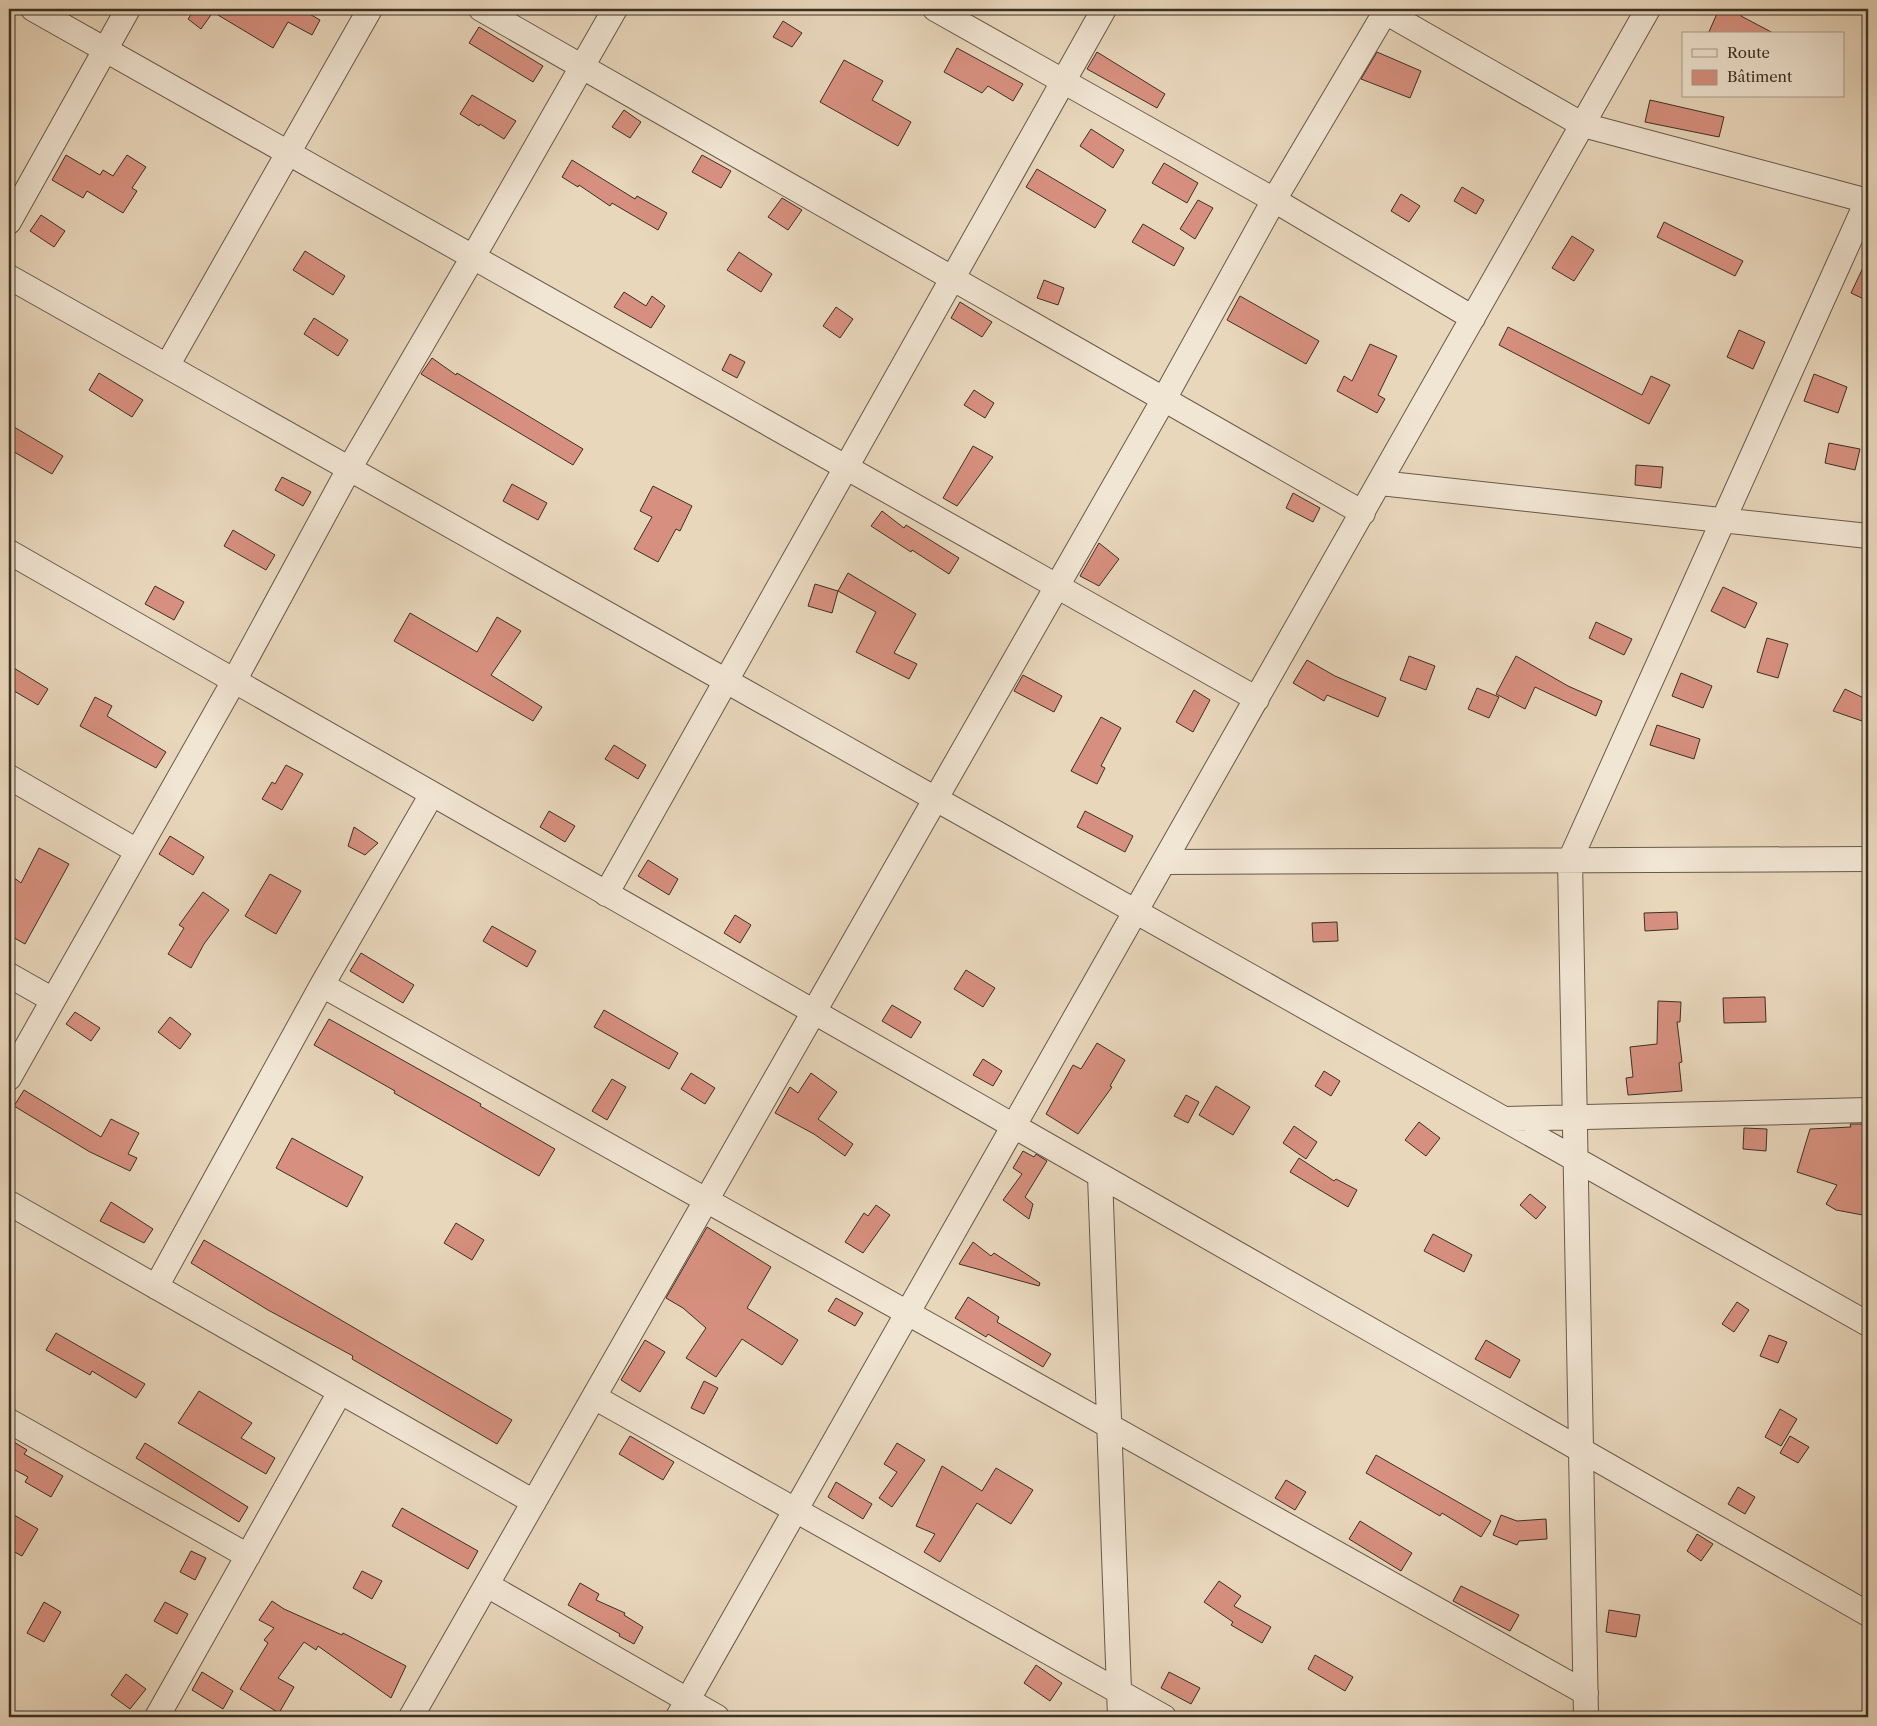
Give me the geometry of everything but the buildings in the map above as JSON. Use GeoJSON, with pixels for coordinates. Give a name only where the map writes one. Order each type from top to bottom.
{"type":"FeatureCollection","features":[{"type":"Feature","properties":{"kind":"street"},"geometry":{"type":"LineString","coordinates":[[33,9],[1257,699]]}},
{"type":"Feature","properties":{"kind":"street"},"geometry":{"type":"LineString","coordinates":[[9,222],[128,9]]}},
{"type":"Feature","properties":{"kind":"street"},"geometry":{"type":"LineString","coordinates":[[167,366],[370,9]]}},
{"type":"Feature","properties":{"kind":"street"},"geometry":{"type":"LineString","coordinates":[[481,9],[1363,513]]}},
{"type":"Feature","properties":{"kind":"street"},"geometry":{"type":"LineString","coordinates":[[9,1078],[234,681],[349,469],[474,257],[614,9]]}},
{"type":"Feature","properties":{"kind":"street"},"geometry":{"type":"LineString","coordinates":[[934,9],[1274,200],[1474,318]]}},
{"type":"Feature","properties":{"kind":"street"},"geometry":{"type":"LineString","coordinates":[[606,894],[1104,9]]}},
{"type":"Feature","properties":{"kind":"street"},"geometry":{"type":"LineString","coordinates":[[683,1709],[1648,9]]}},
{"type":"Feature","properties":{"kind":"street"},"geometry":{"type":"LineString","coordinates":[[411,1717],[1164,399],[1274,200],[1384,10],[1583,125],[1868,200],[1570,860],[1586,1717]]}},
{"type":"Feature","properties":{"kind":"street"},"geometry":{"type":"LineString","coordinates":[[9,277],[1868,1324]]}},
{"type":"Feature","properties":{"kind":"street"},"geometry":{"type":"LineString","coordinates":[[1380,483],[1868,536]]}},
{"type":"Feature","properties":{"kind":"street"},"geometry":{"type":"LineString","coordinates":[[9,552],[1868,1614]]}},
{"type":"Feature","properties":{"kind":"street"},"geometry":{"type":"LineString","coordinates":[[9,777],[138,851]]}},
{"type":"Feature","properties":{"kind":"street"},"geometry":{"type":"LineString","coordinates":[[156,1287],[322,985],[432,794]]}},
{"type":"Feature","properties":{"kind":"street"},"geometry":{"type":"LineString","coordinates":[[1164,862],[1868,859]]}},
{"type":"Feature","properties":{"kind":"street"},"geometry":{"type":"LineString","coordinates":[[9,975],[53,1000]]}},
{"type":"Feature","properties":{"kind":"street"},"geometry":{"type":"LineString","coordinates":[[322,985],[1586,1693]]}},
{"type":"Feature","properties":{"kind":"street"},"geometry":{"type":"LineString","coordinates":[[1505,1119],[1868,1110]]}},
{"type":"Feature","properties":{"kind":"street"},"geometry":{"type":"LineString","coordinates":[[1100,1176],[1120,1717]]}},
{"type":"Feature","properties":{"kind":"street"},"geometry":{"type":"LineString","coordinates":[[9,1203],[534,1502]]}},
{"type":"Feature","properties":{"kind":"street"},"geometry":{"type":"LineString","coordinates":[[157,1717],[340,1392]]}},
{"type":"Feature","properties":{"kind":"street"},"geometry":{"type":"LineString","coordinates":[[594,1398],[1164,1717]]}},
{"type":"Feature","properties":{"kind":"street"},"geometry":{"type":"LineString","coordinates":[[9,1421],[248,1556]]}},
{"type":"Feature","properties":{"kind":"street"},"geometry":{"type":"LineString","coordinates":[[487,1585],[683,1709],[717,1717]]}}]}
